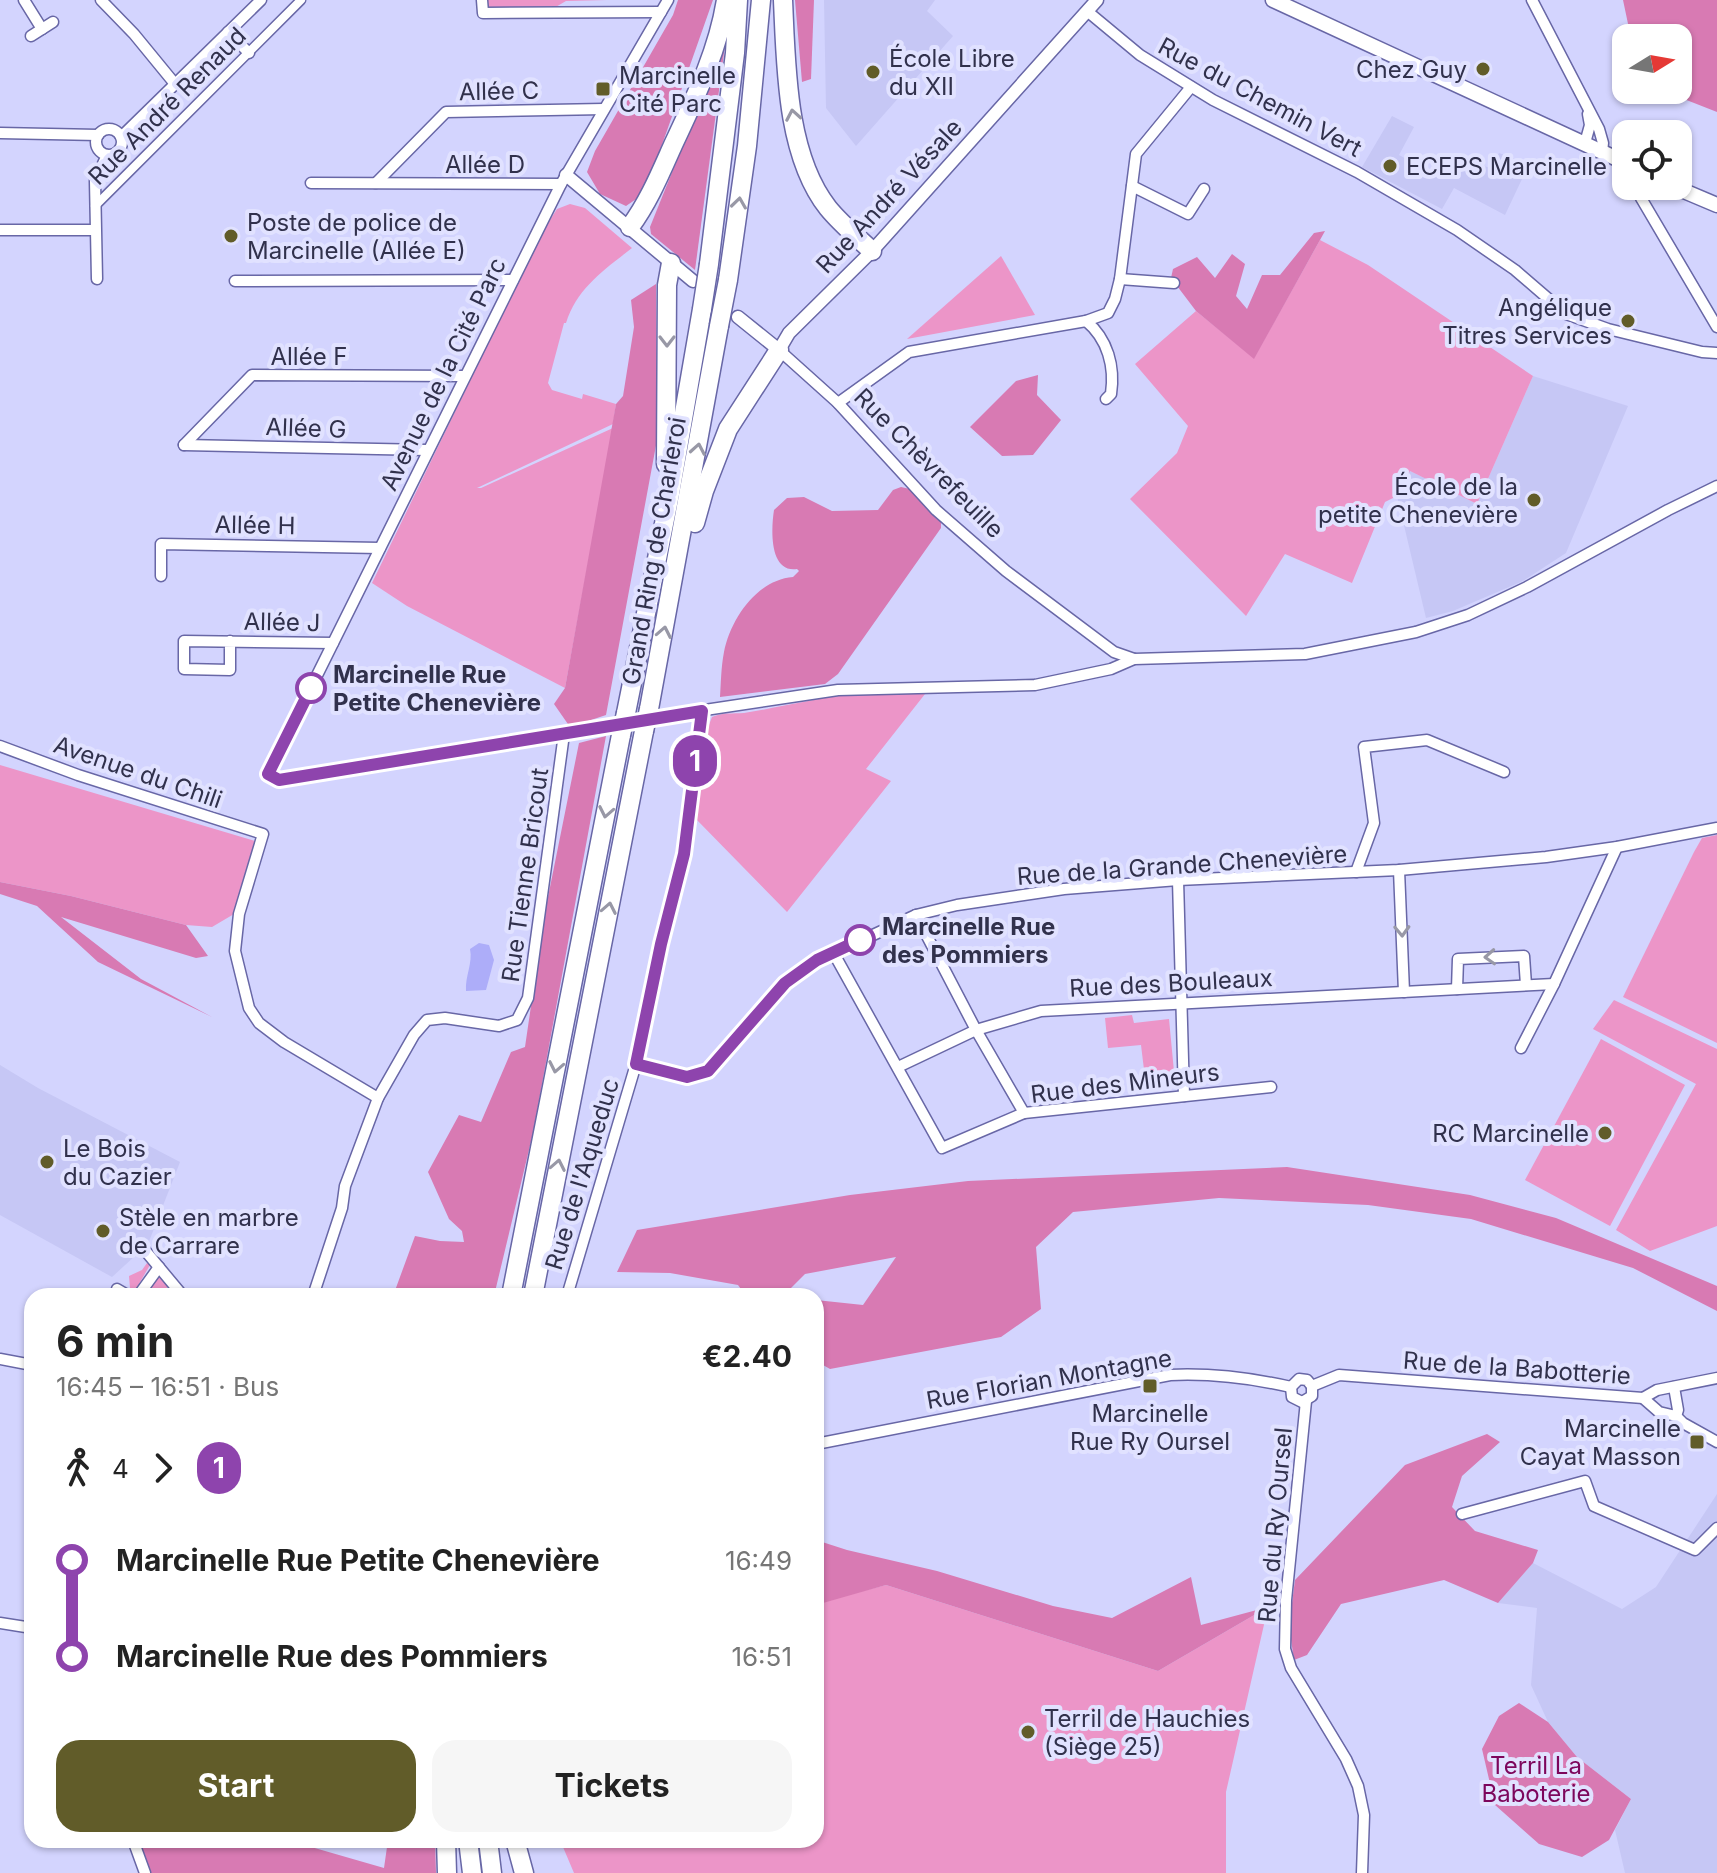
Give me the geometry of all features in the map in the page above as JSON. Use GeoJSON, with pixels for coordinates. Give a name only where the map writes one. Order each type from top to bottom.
{"type":"FeatureCollection","features":[{"type":"Feature","properties":{"kind":"highway"},"geometry":{"type":"LineString","coordinates":[[630,227],[649,199],[689,113],[714,50],[726,0]]}},
{"type":"Feature","properties":{"kind":"highway","name":"Grand Ring de Charleroi"},"geometry":{"type":"LineString","coordinates":[[513,1288],[670,494],[709,264],[733,68],[738,0]]}},
{"type":"Feature","properties":{"kind":"highway","name":"Grand Ring de Charleroi"},"geometry":{"type":"LineString","coordinates":[[535,1288],[679,554],[728,280],[747,146],[761,0]]}},
{"type":"Feature","properties":{"kind":"highway"},"geometry":{"type":"LineString","coordinates":[[783,0],[793,118],[812,183],[827,207],[872,251]]}},
{"type":"Feature","properties":{"kind":"highway"},"geometry":{"type":"LineString","coordinates":[[670,494],[665,460],[667,285],[671,263]]}},
{"type":"Feature","properties":{"kind":"highway"},"geometry":{"type":"LineString","coordinates":[[679,554],[694,529],[704,491],[728,429],[779,350]]}},
{"type":"Feature","properties":{"kind":"highway"},"geometry":{"type":"LineString","coordinates":[[446,1848],[447,1873]]}},
{"type":"Feature","properties":{"kind":"highway"},"geometry":{"type":"LineString","coordinates":[[469,1848],[472,1873]]}},
{"type":"Feature","properties":{"kind":"highway"},"geometry":{"type":"LineString","coordinates":[[489,1848],[492,1873]]}},
{"type":"Feature","properties":{"kind":"highway"},"geometry":{"type":"LineString","coordinates":[[517,1848],[524,1873]]}},
{"type":"Feature","properties":{"kind":"main road"},"geometry":{"type":"LineString","coordinates":[[1273,0],[1612,157]]}},
{"type":"Feature","properties":{"kind":"main road"},"geometry":{"type":"LineString","coordinates":[[1692,194],[1717,205]]}},
{"type":"Feature","properties":{"kind":"street"},"geometry":{"type":"LineString","coordinates":[[24,0],[42,29]]}},
{"type":"Feature","properties":{"kind":"street"},"geometry":{"type":"LineString","coordinates":[[101,0],[175,84]]}},
{"type":"Feature","properties":{"kind":"street"},"geometry":{"type":"LineString","coordinates":[[98,135],[97,147],[107,155],[114,154],[120,149],[121,137],[261,0]]}},
{"type":"Feature","properties":{"kind":"street","name":"Rue André Renaud"},"geometry":{"type":"LineString","coordinates":[[95,206],[301,0]]}},
{"type":"Feature","properties":{"kind":"street"},"geometry":{"type":"LineString","coordinates":[[482,0],[483,13],[661,12]]}},
{"type":"Feature","properties":{"kind":"street","name":"Avenue de la Cité Parc"},"geometry":{"type":"LineString","coordinates":[[564,734],[335,769],[289,779],[279,780],[268,774],[563,180],[668,0]]}},
{"type":"Feature","properties":{"kind":"street","name":"Rue André Vésale"},"geometry":{"type":"LineString","coordinates":[[779,350],[789,333],[872,251],[1097,0]]}},
{"type":"Feature","properties":{"kind":"street"},"geometry":{"type":"LineString","coordinates":[[1532,0],[1599,129],[1602,152]]}},
{"type":"Feature","properties":{"kind":"street","name":"Rue du Chemin Vert"},"geometry":{"type":"LineString","coordinates":[[1087,11],[1140,55],[1191,87],[1371,180],[1457,230],[1515,270],[1566,314],[1608,329],[1717,353]]}},
{"type":"Feature","properties":{"kind":"street"},"geometry":{"type":"LineString","coordinates":[[31,36],[53,22]]}},
{"type":"Feature","properties":{"kind":"street"},"geometry":{"type":"LineString","coordinates":[[228,32],[249,53]]}},
{"type":"Feature","properties":{"kind":"street"},"geometry":{"type":"LineString","coordinates":[[838,403],[909,352],[1086,321],[1108,313],[1120,279],[1136,154],[1191,87]]}},
{"type":"Feature","properties":{"kind":"street"},"geometry":{"type":"LineString","coordinates":[[1585,143],[1590,125],[1587,108]]}},
{"type":"Feature","properties":{"kind":"street","name":"Allée C"},"geometry":{"type":"LineString","coordinates":[[376,183],[446,112],[604,109]]}},
{"type":"Feature","properties":{"kind":"street"},"geometry":{"type":"LineString","coordinates":[[0,133],[98,135],[108,129],[116,131],[121,137]]}},
{"type":"Feature","properties":{"kind":"street"},"geometry":{"type":"LineString","coordinates":[[97,279],[95,181],[107,155]]}},
{"type":"Feature","properties":{"kind":"street","name":"Allée D"},"geometry":{"type":"LineString","coordinates":[[401,158],[402,176],[409,184]]}},
{"type":"Feature","properties":{"kind":"street"},"geometry":{"type":"LineString","coordinates":[[563,180],[630,227],[693,281]]}},
{"type":"Feature","properties":{"kind":"street","name":"Allée D"},"geometry":{"type":"LineString","coordinates":[[311,183],[563,180]]}},
{"type":"Feature","properties":{"kind":"street"},"geometry":{"type":"LineString","coordinates":[[1132,186],[1188,214],[1204,189]]}},
{"type":"Feature","properties":{"kind":"street"},"geometry":{"type":"LineString","coordinates":[[1642,200],[1717,327]]}},
{"type":"Feature","properties":{"kind":"street"},"geometry":{"type":"LineString","coordinates":[[0,230],[95,230]]}},
{"type":"Feature","properties":{"kind":"street"},"geometry":{"type":"LineString","coordinates":[[1120,279],[1174,283]]}},
{"type":"Feature","properties":{"kind":"street"},"geometry":{"type":"LineString","coordinates":[[235,281],[513,280]]}},
{"type":"Feature","properties":{"kind":"street","name":"Rue Chèvrefeuille"},"geometry":{"type":"LineString","coordinates":[[738,317],[838,403],[936,510],[1006,571],[1114,652],[1134,659]]}},
{"type":"Feature","properties":{"kind":"street"},"geometry":{"type":"LineString","coordinates":[[1086,321],[1096,329],[1111,365],[1111,394],[1106,399]]}},
{"type":"Feature","properties":{"kind":"street","name":"Allée F"},"geometry":{"type":"LineString","coordinates":[[184,445],[252,375],[463,376]]}},
{"type":"Feature","properties":{"kind":"street","name":"Allée G"},"geometry":{"type":"LineString","coordinates":[[184,445],[427,450]]}},
{"type":"Feature","properties":{"kind":"street"},"geometry":{"type":"LineString","coordinates":[[564,734],[838,690],[1035,685],[1111,669],[1134,659],[1305,654],[1416,632],[1468,615],[1527,587],[1717,486]]}},
{"type":"Feature","properties":{"kind":"street","name":"Allée H"},"geometry":{"type":"LineString","coordinates":[[161,576],[161,544],[380,548]]}},
{"type":"Feature","properties":{"kind":"street","name":"Allée J"},"geometry":{"type":"LineString","coordinates":[[230,641],[230,670],[184,669],[184,641],[230,641],[333,643]]}},
{"type":"Feature","properties":{"kind":"street"},"geometry":{"type":"LineString","coordinates":[[636,1064],[684,854],[702,711]]}},
{"type":"Feature","properties":{"kind":"street","name":"Rue Tienne Bricout"},"geometry":{"type":"LineString","coordinates":[[378,1098],[414,1035],[427,1020],[445,1018],[499,1026],[517,1020],[528,998],[564,734]]}},
{"type":"Feature","properties":{"kind":"street"},"geometry":{"type":"LineString","coordinates":[[1356,872],[1374,823],[1364,747],[1427,740],[1504,772]]}},
{"type":"Feature","properties":{"kind":"street","name":"Avenue du Chili"},"geometry":{"type":"LineString","coordinates":[[0,746],[78,775],[263,834],[239,914],[235,951],[249,1008],[259,1023],[284,1042],[378,1098]]}},
{"type":"Feature","properties":{"kind":"street","name":"Rue de la Grande Chenevière"},"geometry":{"type":"LineString","coordinates":[[636,1064],[687,1077],[708,1071],[785,983],[833,952],[916,915],[957,905],[1064,889],[1178,880],[1399,870],[1546,857],[1717,828]]}},
{"type":"Feature","properties":{"kind":"street"},"geometry":{"type":"LineString","coordinates":[[1521,1048],[1617,847]]}},
{"type":"Feature","properties":{"kind":"street"},"geometry":{"type":"LineString","coordinates":[[1399,870],[1404,992]]}},
{"type":"Feature","properties":{"kind":"street"},"geometry":{"type":"LineString","coordinates":[[1178,880],[1184,1096]]}},
{"type":"Feature","properties":{"kind":"street"},"geometry":{"type":"LineString","coordinates":[[916,915],[1024,1113]]}},
{"type":"Feature","properties":{"kind":"street"},"geometry":{"type":"LineString","coordinates":[[833,952],[898,1067]]}},
{"type":"Feature","properties":{"kind":"street"},"geometry":{"type":"LineString","coordinates":[[1457,989],[1458,959],[1524,956],[1526,985]]}},
{"type":"Feature","properties":{"kind":"street","name":"Rue des Bouleaux"},"geometry":{"type":"LineString","coordinates":[[898,1067],[976,1030],[1041,1011],[1554,984]]}},
{"type":"Feature","properties":{"kind":"street","name":"Rue de l'Aqueduc"},"geometry":{"type":"LineString","coordinates":[[569,1288],[636,1064]]}},
{"type":"Feature","properties":{"kind":"street","name":"Rue des Mineurs"},"geometry":{"type":"LineString","coordinates":[[898,1067],[942,1148],[1024,1113],[1271,1087]]}},
{"type":"Feature","properties":{"kind":"street"},"geometry":{"type":"LineString","coordinates":[[316,1288],[342,1208],[345,1186],[378,1098]]}},
{"type":"Feature","properties":{"kind":"street"},"geometry":{"type":"LineString","coordinates":[[143,1248],[176,1288]]}},
{"type":"Feature","properties":{"kind":"street"},"geometry":{"type":"LineString","coordinates":[[144,1288],[159,1267]]}},
{"type":"Feature","properties":{"kind":"street"},"geometry":{"type":"LineString","coordinates":[[0,1359],[24,1364]]}},
{"type":"Feature","properties":{"kind":"street","name":"Rue Florian Montagne"},"geometry":{"type":"LineString","coordinates":[[824,1442],[1170,1375],[1214,1375],[1291,1387]]}},
{"type":"Feature","properties":{"kind":"street","name":"Rue de la Babotterie"},"geometry":{"type":"LineString","coordinates":[[1312,1386],[1339,1375],[1643,1398],[1657,1390],[1717,1378]]}},
{"type":"Feature","properties":{"kind":"street"},"geometry":{"type":"LineString","coordinates":[[1299,1379],[1307,1380],[1312,1386],[1312,1396],[1306,1401],[1295,1399],[1291,1387],[1299,1379]]}},
{"type":"Feature","properties":{"kind":"street"},"geometry":{"type":"LineString","coordinates":[[1674,1387],[1678,1410],[1676,1416]]}},
{"type":"Feature","properties":{"kind":"street"},"geometry":{"type":"LineString","coordinates":[[1643,1398],[1663,1415],[1676,1416],[1717,1442]]}},
{"type":"Feature","properties":{"kind":"street","name":"Rue du Ry Oursel"},"geometry":{"type":"LineString","coordinates":[[1306,1401],[1286,1600],[1285,1649],[1291,1668],[1346,1759],[1358,1786],[1364,1815],[1362,1873]]}},
{"type":"Feature","properties":{"kind":"street"},"geometry":{"type":"LineString","coordinates":[[1462,1514],[1585,1481],[1594,1506],[1695,1550],[1717,1528]]}},
{"type":"Feature","properties":{"kind":"street"},"geometry":{"type":"LineString","coordinates":[[0,1623],[24,1627]]}},
{"type":"Feature","properties":{"kind":"street"},"geometry":{"type":"LineString","coordinates":[[136,1848],[145,1873]]}},
{"type":"Feature","properties":{"kind":"shaded area"},"geometry":{"type":"Polygon","coordinates":[[[482,0],[607,0],[566,1],[554,8],[489,9],[482,0]]]}},
{"type":"Feature","properties":{"kind":"shaded area","name":"École Libre du XII"},"geometry":{"type":"Polygon","coordinates":[[[824,0],[935,0],[927,11],[953,36],[856,146],[826,108],[824,0]]]}},
{"type":"Feature","properties":{"kind":"shaded area","name":"ECEPS Marcinelle"},"geometry":{"type":"Polygon","coordinates":[[[1392,116],[1414,127],[1399,155],[1443,179],[1453,160],[1477,171],[1480,165],[1491,168],[1499,153],[1529,164],[1505,215],[1454,188],[1442,209],[1362,167],[1392,116]]]}},
{"type":"Feature","properties":{"kind":"shaded area"},"geometry":{"type":"Polygon","coordinates":[[[570,204],[585,208],[632,248],[593,281],[577,300],[564,323],[548,383],[552,390],[582,399],[583,394],[616,404],[613,424],[477,488],[613,428],[565,688],[407,606],[372,583],[541,234],[557,209],[570,204]]]}},
{"type":"Feature","properties":{"kind":"shaded area"},"geometry":{"type":"Polygon","coordinates":[[[1320,240],[1368,265],[1533,376],[1477,504],[1410,471],[1397,496],[1385,502],[1352,583],[1285,554],[1246,616],[1130,499],[1177,453],[1188,426],[1135,364],[1196,311],[1254,358],[1320,240]]]}},
{"type":"Feature","properties":{"kind":"shaded area"},"geometry":{"type":"Polygon","coordinates":[[[1001,256],[1035,315],[907,339],[1001,256]]]}},
{"type":"Feature","properties":{"kind":"shaded area","name":"École de la petite Chenevière"},"geometry":{"type":"Polygon","coordinates":[[[1533,376],[1628,406],[1566,553],[1523,581],[1453,611],[1426,618],[1397,496],[1410,471],[1477,504],[1533,376]]]}},
{"type":"Feature","properties":{"kind":"shaded area"},"geometry":{"type":"Polygon","coordinates":[[[858,694],[925,694],[866,769],[891,781],[787,912],[695,818],[707,730],[712,717],[720,714],[744,713],[858,694]]]}},
{"type":"Feature","properties":{"kind":"shaded area"},"geometry":{"type":"Polygon","coordinates":[[[0,765],[255,841],[234,914],[212,927],[186,925],[0,882],[0,765]]]}},
{"type":"Feature","properties":{"kind":"shaded area"},"geometry":{"type":"Polygon","coordinates":[[[1717,835],[1717,1043],[1623,997],[1702,838],[1717,835]]]}},
{"type":"Feature","properties":{"kind":"shaded area"},"geometry":{"type":"Polygon","coordinates":[[[1614,1000],[1717,1049],[1717,1226],[1650,1251],[1616,1230],[1696,1084],[1593,1029],[1614,1000]]]}},
{"type":"Feature","properties":{"kind":"shaded area"},"geometry":{"type":"Polygon","coordinates":[[[1132,1015],[1134,1023],[1169,1019],[1175,1082],[1146,1086],[1141,1045],[1108,1048],[1105,1018],[1132,1015]]]}},
{"type":"Feature","properties":{"kind":"shaded area","name":"RC Marcinelle"},"geometry":{"type":"Polygon","coordinates":[[[1601,1039],[1685,1085],[1610,1226],[1525,1180],[1601,1039]]]}},
{"type":"Feature","properties":{"kind":"shaded area"},"geometry":{"type":"Polygon","coordinates":[[[0,1065],[180,1162],[148,1244],[112,1277],[0,1215],[0,1065]]]}},
{"type":"Feature","properties":{"kind":"shaded area"},"geometry":{"type":"Polygon","coordinates":[[[147,1263],[150,1265],[137,1288],[130,1288],[129,1276],[142,1270],[147,1263]]]}},
{"type":"Feature","properties":{"kind":"shaded area"},"geometry":{"type":"Polygon","coordinates":[[[160,1277],[167,1281],[167,1288],[150,1288],[154,1280],[160,1277]]]}},
{"type":"Feature","properties":{"kind":"shaded area"},"geometry":{"type":"Polygon","coordinates":[[[1717,1494],[1717,1873],[1625,1873],[1615,1830],[1631,1799],[1577,1757],[1548,1722],[1531,1685],[1537,1608],[1498,1603],[1533,1563],[1622,1609],[1656,1587],[1717,1494]]]}},
{"type":"Feature","properties":{"kind":"shaded area","name":"Terril de Hauchies (Siège 25)"},"geometry":{"type":"Polygon","coordinates":[[[886,1585],[1158,1671],[1268,1607],[1226,1792],[1226,1873],[574,1873],[563,1848],[824,1848],[824,1601],[886,1585]]]}},
{"type":"Feature","properties":{"kind":"green space"},"geometry":{"type":"Polygon","coordinates":[[[678,0],[713,0],[645,193],[626,206],[600,194],[587,172],[595,151],[673,15],[678,0]]]}},
{"type":"Feature","properties":{"kind":"green space"},"geometry":{"type":"Polygon","coordinates":[[[795,0],[814,0],[811,79],[802,82],[795,0]]]}},
{"type":"Feature","properties":{"kind":"green space"},"geometry":{"type":"Polygon","coordinates":[[[1623,0],[1717,0],[1717,112],[1692,102],[1692,24],[1628,24],[1623,0]]]}},
{"type":"Feature","properties":{"kind":"green space"},"geometry":{"type":"Polygon","coordinates":[[[726,38],[695,270],[651,234],[650,227],[726,38]]]}},
{"type":"Feature","properties":{"kind":"green space"},"geometry":{"type":"Polygon","coordinates":[[[1325,231],[1254,359],[1196,311],[1171,278],[1173,269],[1197,257],[1215,278],[1232,254],[1245,264],[1236,296],[1247,309],[1262,275],[1280,275],[1314,233],[1325,231]]]}},
{"type":"Feature","properties":{"kind":"green space"},"geometry":{"type":"Polygon","coordinates":[[[656,284],[657,440],[606,715],[570,727],[554,704],[565,688],[616,404],[623,396],[634,327],[631,300],[656,284]]]}},
{"type":"Feature","properties":{"kind":"green space"},"geometry":{"type":"Polygon","coordinates":[[[1038,375],[1037,395],[1061,420],[1033,455],[1002,456],[970,427],[1016,381],[1038,375]]]}},
{"type":"Feature","properties":{"kind":"green space"},"geometry":{"type":"Polygon","coordinates":[[[901,487],[910,489],[941,520],[941,528],[838,674],[825,684],[720,697],[724,652],[739,614],[768,585],[793,577],[799,571],[781,564],[777,557],[772,528],[774,510],[787,498],[804,497],[832,511],[878,510],[893,490],[901,487]]]}},
{"type":"Feature","properties":{"kind":"green space"},"geometry":{"type":"Polygon","coordinates":[[[606,736],[533,1133],[496,1288],[396,1288],[415,1236],[464,1242],[462,1231],[449,1219],[428,1172],[459,1115],[481,1122],[511,1052],[525,1047],[544,917],[579,743],[606,736]]]}},
{"type":"Feature","properties":{"kind":"green space"},"geometry":{"type":"Polygon","coordinates":[[[0,882],[186,925],[208,956],[196,958],[61,917],[141,979],[212,1017],[98,962],[37,906],[0,894],[0,882]]]}},
{"type":"Feature","properties":{"kind":"green space"},"geometry":{"type":"Polygon","coordinates":[[[1287,1167],[1470,1195],[1556,1218],[1717,1286],[1717,1311],[1633,1268],[1471,1219],[1368,1205],[1219,1198],[1073,1212],[1036,1247],[1041,1309],[1001,1337],[830,1369],[824,1366],[824,1301],[863,1305],[896,1257],[805,1274],[791,1288],[740,1288],[738,1285],[670,1273],[617,1272],[637,1230],[850,1195],[968,1181],[1287,1167]]]}},
{"type":"Feature","properties":{"kind":"green space"},"geometry":{"type":"Polygon","coordinates":[[[1487,1434],[1500,1442],[1462,1476],[1452,1507],[1475,1531],[1538,1550],[1533,1563],[1498,1603],[1444,1580],[1341,1604],[1307,1655],[1294,1660],[1289,1626],[1295,1580],[1405,1465],[1487,1434]]]}},
{"type":"Feature","properties":{"kind":"green space"},"geometry":{"type":"Polygon","coordinates":[[[824,1543],[937,1571],[1053,1606],[1112,1618],[1191,1577],[1201,1625],[1268,1607],[1158,1671],[886,1585],[824,1603],[824,1543]]]}},
{"type":"Feature","properties":{"kind":"green space","name":"Terril La Baboterie"},"geometry":{"type":"Polygon","coordinates":[[[1519,1703],[1548,1722],[1577,1757],[1631,1799],[1609,1840],[1582,1857],[1539,1844],[1495,1805],[1482,1749],[1499,1716],[1519,1703]]]}},
{"type":"Feature","properties":{"kind":"green space"},"geometry":{"type":"Polygon","coordinates":[[[142,1848],[315,1848],[384,1868],[387,1848],[435,1848],[436,1873],[150,1873],[142,1848]]]}},
{"type":"Feature","properties":{"kind":"water"},"geometry":{"type":"Polygon","coordinates":[[[479,943],[489,945],[494,960],[486,990],[466,991],[470,949],[479,943]]]}},
{"type":"Feature","properties":{"kind":"bus line","name":"1"},"geometry":{"type":"LineString","coordinates":[[311,688],[268,774],[279,780],[702,711],[684,854],[636,1064],[687,1077],[708,1071],[785,983],[817,960],[860,940]]}},
{"type":"Feature","properties":{"kind":"place","name":"Chez Guy"},"geometry":{"type":"Point","coordinates":[1483,69]}},
{"type":"Feature","properties":{"kind":"place","name":"École Libre du XII"},"geometry":{"type":"Point","coordinates":[873,72]}},
{"type":"Feature","properties":{"kind":"place","name":"Marcinelle Cité Parc"},"geometry":{"type":"Point","coordinates":[603,89]}},
{"type":"Feature","properties":{"kind":"place","name":"ECEPS Marcinelle"},"geometry":{"type":"Point","coordinates":[1390,166]}},
{"type":"Feature","properties":{"kind":"place","name":"Poste de police de Marcinelle (Allée E)"},"geometry":{"type":"Point","coordinates":[231,236]}},
{"type":"Feature","properties":{"kind":"place","name":"Angélique Titres Services"},"geometry":{"type":"Point","coordinates":[1628,321]}},
{"type":"Feature","properties":{"kind":"place","name":"École de la petite Chenevière"},"geometry":{"type":"Point","coordinates":[1534,500]}},
{"type":"Feature","properties":{"kind":"place","name":"Marcinelle Rue Petite Chenevière"},"geometry":{"type":"Point","coordinates":[311,688]}},
{"type":"Feature","properties":{"kind":"place","name":"Marcinelle Rue des Pommiers"},"geometry":{"type":"Point","coordinates":[860,940]}},
{"type":"Feature","properties":{"kind":"place","name":"RC Marcinelle"},"geometry":{"type":"Point","coordinates":[1605,1133]}},
{"type":"Feature","properties":{"kind":"place","name":"Le Bois du Cazier"},"geometry":{"type":"Point","coordinates":[47,1162]}},
{"type":"Feature","properties":{"kind":"place","name":"Stèle en marbre de Carrare"},"geometry":{"type":"Point","coordinates":[103,1231]}},
{"type":"Feature","properties":{"kind":"place","name":"Marcinelle Rue Ry Oursel"},"geometry":{"type":"Point","coordinates":[1150,1386]}},
{"type":"Feature","properties":{"kind":"place","name":"Marcinelle Cayat Masson"},"geometry":{"type":"Point","coordinates":[1697,1442]}},
{"type":"Feature","properties":{"kind":"place","name":"Terril de Hauchies (Siège 25)"},"geometry":{"type":"Point","coordinates":[1028,1732]}}]}
